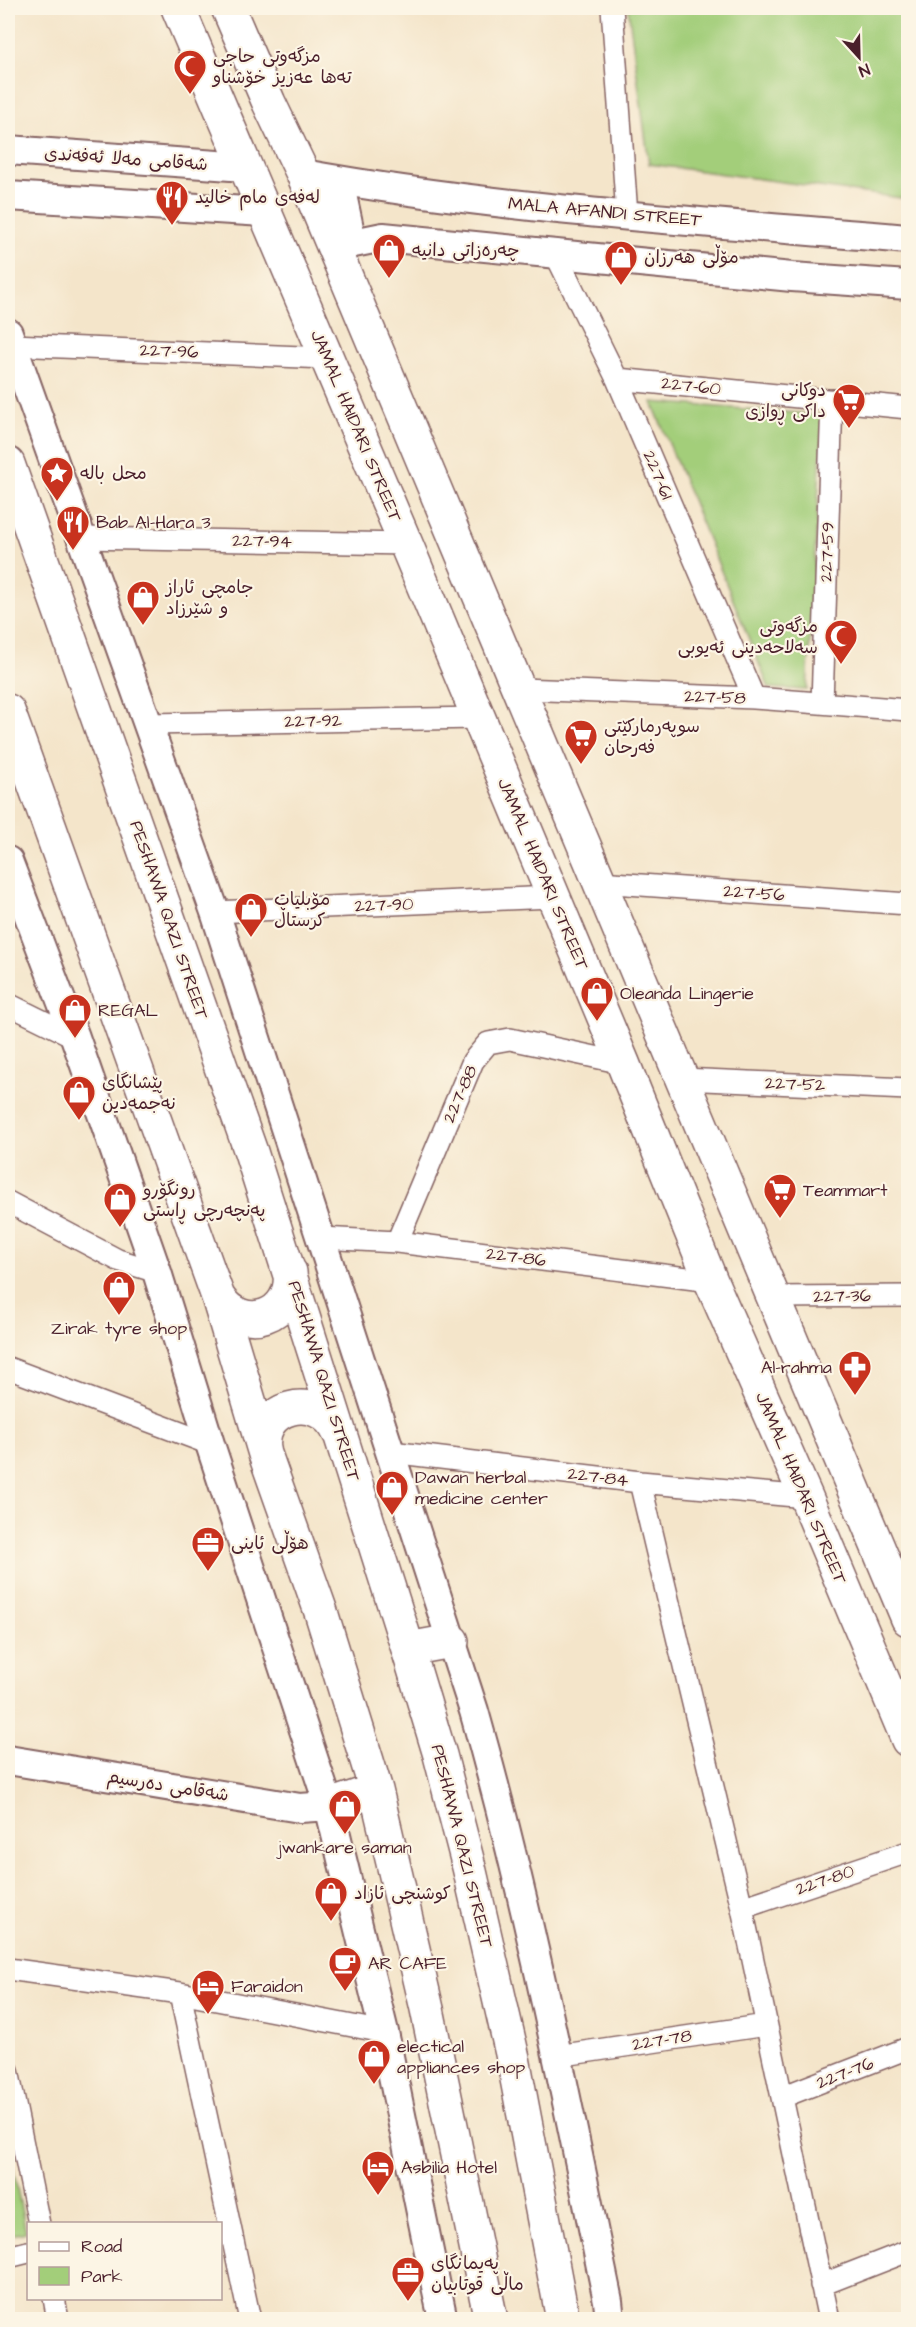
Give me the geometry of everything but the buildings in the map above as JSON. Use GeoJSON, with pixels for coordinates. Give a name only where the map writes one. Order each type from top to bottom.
{"type":"FeatureCollection","features":[{"type":"Feature","properties":{"kind":"main road","name":"JAMAL HAIDARI STREET"},"geometry":{"type":"LineString","coordinates":[[178,8],[233,166],[264,212],[327,358],[617,1049],[711,1281],[909,1740]]}},
{"type":"Feature","properties":{"kind":"main road"},"geometry":{"type":"LineString","coordinates":[[228,8],[303,174],[343,244],[599,882],[909,1619]]}},
{"type":"Feature","properties":{"kind":"main road","name":"PESHAWA QAZI STREET"},"geometry":{"type":"LineString","coordinates":[[8,464],[247,1141],[440,1755],[469,1867],[508,2036],[564,2319]]}},
{"type":"Feature","properties":{"kind":"main road"},"geometry":{"type":"LineString","coordinates":[[8,711],[218,1298],[265,1454],[321,1611],[376,1790],[427,2009],[491,2319]]}},
{"type":"Feature","properties":{"kind":"main road"},"geometry":{"type":"LineString","coordinates":[[617,1049],[658,1019]]}},
{"type":"Feature","properties":{"kind":"main road"},"geometry":{"type":"LineString","coordinates":[[218,1298],[236,1315],[249,1318],[263,1317],[276,1310],[285,1300],[290,1287],[290,1272]]}},
{"type":"Feature","properties":{"kind":"main road"},"geometry":{"type":"LineString","coordinates":[[265,1454],[263,1442],[266,1429],[274,1418],[291,1408],[304,1406],[317,1409],[333,1421],[339,1433]]}},
{"type":"Feature","properties":{"kind":"main road"},"geometry":{"type":"LineString","coordinates":[[408,1649],[452,1641]]}},
{"type":"Feature","properties":{"kind":"main road"},"geometry":{"type":"LineString","coordinates":[[329,1806],[376,1790]]}},
{"type":"Feature","properties":{"kind":"street"},"geometry":{"type":"LineString","coordinates":[[612,8],[627,214]]}},
{"type":"Feature","properties":{"kind":"street","name":"شەقامی مەلا ئەفەندی"},"geometry":{"type":"LineString","coordinates":[[8,150],[233,166]]}},
{"type":"Feature","properties":{"kind":"street"},"geometry":{"type":"LineString","coordinates":[[218,210],[233,166]]}},
{"type":"Feature","properties":{"kind":"street","name":"MALA AFANDI STREET"},"geometry":{"type":"LineString","coordinates":[[303,174],[339,181],[542,207],[909,239]]}},
{"type":"Feature","properties":{"kind":"street"},"geometry":{"type":"LineString","coordinates":[[339,181],[343,244],[383,237],[792,277],[909,285]]}},
{"type":"Feature","properties":{"kind":"street"},"geometry":{"type":"LineString","coordinates":[[8,196],[264,212]]}},
{"type":"Feature","properties":{"kind":"street","name":"227-61"},"geometry":{"type":"LineString","coordinates":[[556,255],[617,379],[754,698]]}},
{"type":"Feature","properties":{"kind":"street"},"geometry":{"type":"LineString","coordinates":[[10,339],[215,912],[452,1641],[501,1806],[527,1914],[610,2319]]}},
{"type":"Feature","properties":{"kind":"street","name":"227-96"},"geometry":{"type":"LineString","coordinates":[[10,339],[327,358]]}},
{"type":"Feature","properties":{"kind":"street","name":"227-60"},"geometry":{"type":"LineString","coordinates":[[617,379],[909,408]]}},
{"type":"Feature","properties":{"kind":"street","name":"227-59"},"geometry":{"type":"LineString","coordinates":[[822,703],[832,400]]}},
{"type":"Feature","properties":{"kind":"street","name":"227-94"},"geometry":{"type":"LineString","coordinates":[[81,538],[406,544]]}},
{"type":"Feature","properties":{"kind":"street","name":"227-58"},"geometry":{"type":"LineString","coordinates":[[521,690],[754,698],[909,710]]}},
{"type":"Feature","properties":{"kind":"street","name":"227-92"},"geometry":{"type":"LineString","coordinates":[[148,724],[478,718]]}},
{"type":"Feature","properties":{"kind":"street"},"geometry":{"type":"LineString","coordinates":[[8,861],[15,902],[75,1037],[157,1272],[210,1444],[329,1806],[384,2032],[443,2319]]}},
{"type":"Feature","properties":{"kind":"street","name":"227-56"},"geometry":{"type":"LineString","coordinates":[[599,882],[909,904]]}},
{"type":"Feature","properties":{"kind":"street","name":"227-90"},"geometry":{"type":"LineString","coordinates":[[215,912],[552,897]]}},
{"type":"Feature","properties":{"kind":"street"},"geometry":{"type":"LineString","coordinates":[[8,1004],[75,1037]]}},
{"type":"Feature","properties":{"kind":"street","name":"227-88"},"geometry":{"type":"LineString","coordinates":[[397,1242],[473,1061],[488,1043],[510,1039],[617,1049]]}},
{"type":"Feature","properties":{"kind":"street","name":"227-52"},"geometry":{"type":"LineString","coordinates":[[682,1079],[909,1089]]}},
{"type":"Feature","properties":{"kind":"street"},"geometry":{"type":"LineString","coordinates":[[8,1202],[118,1260],[157,1272]]}},
{"type":"Feature","properties":{"kind":"street","name":"227-86"},"geometry":{"type":"LineString","coordinates":[[321,1238],[397,1242],[711,1281]]}},
{"type":"Feature","properties":{"kind":"street","name":"227-36"},"geometry":{"type":"LineString","coordinates":[[775,1297],[909,1296]]}},
{"type":"Feature","properties":{"kind":"street"},"geometry":{"type":"LineString","coordinates":[[8,1368],[210,1444]]}},
{"type":"Feature","properties":{"kind":"street","name":"227-84"},"geometry":{"type":"LineString","coordinates":[[391,1452],[640,1482],[806,1497]]}},
{"type":"Feature","properties":{"kind":"street"},"geometry":{"type":"LineString","coordinates":[[640,1482],[742,1908],[828,2319]]}},
{"type":"Feature","properties":{"kind":"street","name":"شەقامی دەرسیم"},"geometry":{"type":"LineString","coordinates":[[8,1760],[300,1808],[329,1806]]}},
{"type":"Feature","properties":{"kind":"street","name":"227-80"},"geometry":{"type":"LineString","coordinates":[[742,1908],[909,1852]]}},
{"type":"Feature","properties":{"kind":"street"},"geometry":{"type":"LineString","coordinates":[[8,1969],[180,1993],[384,2032]]}},
{"type":"Feature","properties":{"kind":"street"},"geometry":{"type":"LineString","coordinates":[[180,1993],[250,2319]]}},
{"type":"Feature","properties":{"kind":"street","name":"227-78"},"geometry":{"type":"LineString","coordinates":[[557,2056],[766,2025]]}},
{"type":"Feature","properties":{"kind":"street","name":"227-76"},"geometry":{"type":"LineString","coordinates":[[782,2097],[909,2048]]}},
{"type":"Feature","properties":{"kind":"street"},"geometry":{"type":"LineString","coordinates":[[8,2070],[39,2222]]}},
{"type":"Feature","properties":{"kind":"street"},"geometry":{"type":"LineString","coordinates":[[821,2285],[909,2251]]}},
{"type":"Feature","properties":{"kind":"street"},"geometry":{"type":"LineString","coordinates":[[8,2257],[27,2253]]}},
{"type":"Feature","properties":{"kind":"street"},"geometry":{"type":"LineString","coordinates":[[54,2300],[58,2319]]}},
{"type":"Feature","properties":{"kind":"green space"},"geometry":{"type":"Polygon","coordinates":[[[628,8],[908,8],[908,199],[649,164],[628,8]]]}},
{"type":"Feature","properties":{"kind":"green space"},"geometry":{"type":"Polygon","coordinates":[[[652,402],[823,415],[807,690],[769,688],[652,402]]]}},
{"type":"Feature","properties":{"kind":"green space"},"geometry":{"type":"Polygon","coordinates":[[[8,2144],[26,2232],[8,2236],[8,2144]]]}},
{"type":"Feature","properties":{"kind":"place","name":"مزگەوتی حاجی تەها عەزیز خۆشناو"},"geometry":{"type":"Point","coordinates":[190,95]}},
{"type":"Feature","properties":{"kind":"place","name":"لەفەی مام خالید"},"geometry":{"type":"Point","coordinates":[172,226]}},
{"type":"Feature","properties":{"kind":"place","name":"چەرەزاتی دانیە"},"geometry":{"type":"Point","coordinates":[389,279]}},
{"type":"Feature","properties":{"kind":"place","name":"مۆڵی هەرزان"},"geometry":{"type":"Point","coordinates":[621,286]}},
{"type":"Feature","properties":{"kind":"place","name":"دوکانی داکی ڕوازی"},"geometry":{"type":"Point","coordinates":[849,429]}},
{"type":"Feature","properties":{"kind":"place","name":"محل باله"},"geometry":{"type":"Point","coordinates":[57,502]}},
{"type":"Feature","properties":{"kind":"place","name":"Bab Al-Hara 3"},"geometry":{"type":"Point","coordinates":[73,551]}},
{"type":"Feature","properties":{"kind":"place","name":"جامچی ئاراز و شێرزاد"},"geometry":{"type":"Point","coordinates":[143,626]}},
{"type":"Feature","properties":{"kind":"place","name":"مزگەوتی سەلاحەدینی ئەیوبی"},"geometry":{"type":"Point","coordinates":[841,665]}},
{"type":"Feature","properties":{"kind":"place","name":"سوپەرمارکێتی فەرحان"},"geometry":{"type":"Point","coordinates":[581,765]}},
{"type":"Feature","properties":{"kind":"place","name":"مۆبلیات کرستاڵ"},"geometry":{"type":"Point","coordinates":[251,938]}},
{"type":"Feature","properties":{"kind":"place","name":"Oleanda Lingerie"},"geometry":{"type":"Point","coordinates":[597,1022]}},
{"type":"Feature","properties":{"kind":"place","name":"REGAL"},"geometry":{"type":"Point","coordinates":[75,1039]}},
{"type":"Feature","properties":{"kind":"place","name":"پێشانگای نەجمەدین"},"geometry":{"type":"Point","coordinates":[79,1121]}},
{"type":"Feature","properties":{"kind":"place","name":"Teammart"},"geometry":{"type":"Point","coordinates":[780,1219]}},
{"type":"Feature","properties":{"kind":"place","name":"رونگۆرو پەنچەرچی ڕاستی"},"geometry":{"type":"Point","coordinates":[120,1228]}},
{"type":"Feature","properties":{"kind":"place","name":"Zirak tyre shop"},"geometry":{"type":"Point","coordinates":[119,1316]}},
{"type":"Feature","properties":{"kind":"place","name":"Al-rahma"},"geometry":{"type":"Point","coordinates":[855,1396]}},
{"type":"Feature","properties":{"kind":"place","name":"Dawan herbal medicine center"},"geometry":{"type":"Point","coordinates":[392,1516]}},
{"type":"Feature","properties":{"kind":"place","name":"هۆڵی ئاینی"},"geometry":{"type":"Point","coordinates":[208,1572]}},
{"type":"Feature","properties":{"kind":"place","name":"jwankare saman"},"geometry":{"type":"Point","coordinates":[345,1835]}},
{"type":"Feature","properties":{"kind":"place","name":"کوشنچی ئازاد"},"geometry":{"type":"Point","coordinates":[331,1922]}},
{"type":"Feature","properties":{"kind":"place","name":"AR CAFE"},"geometry":{"type":"Point","coordinates":[345,1992]}},
{"type":"Feature","properties":{"kind":"place","name":"Faraidon"},"geometry":{"type":"Point","coordinates":[208,2015]}},
{"type":"Feature","properties":{"kind":"place","name":"electical appliances shop"},"geometry":{"type":"Point","coordinates":[374,2085]}},
{"type":"Feature","properties":{"kind":"place","name":"Asbilia Hotel"},"geometry":{"type":"Point","coordinates":[378,2196]}},
{"type":"Feature","properties":{"kind":"place","name":"پەیمانگای ماڵی قوتابیان"},"geometry":{"type":"Point","coordinates":[408,2302]}}]}
